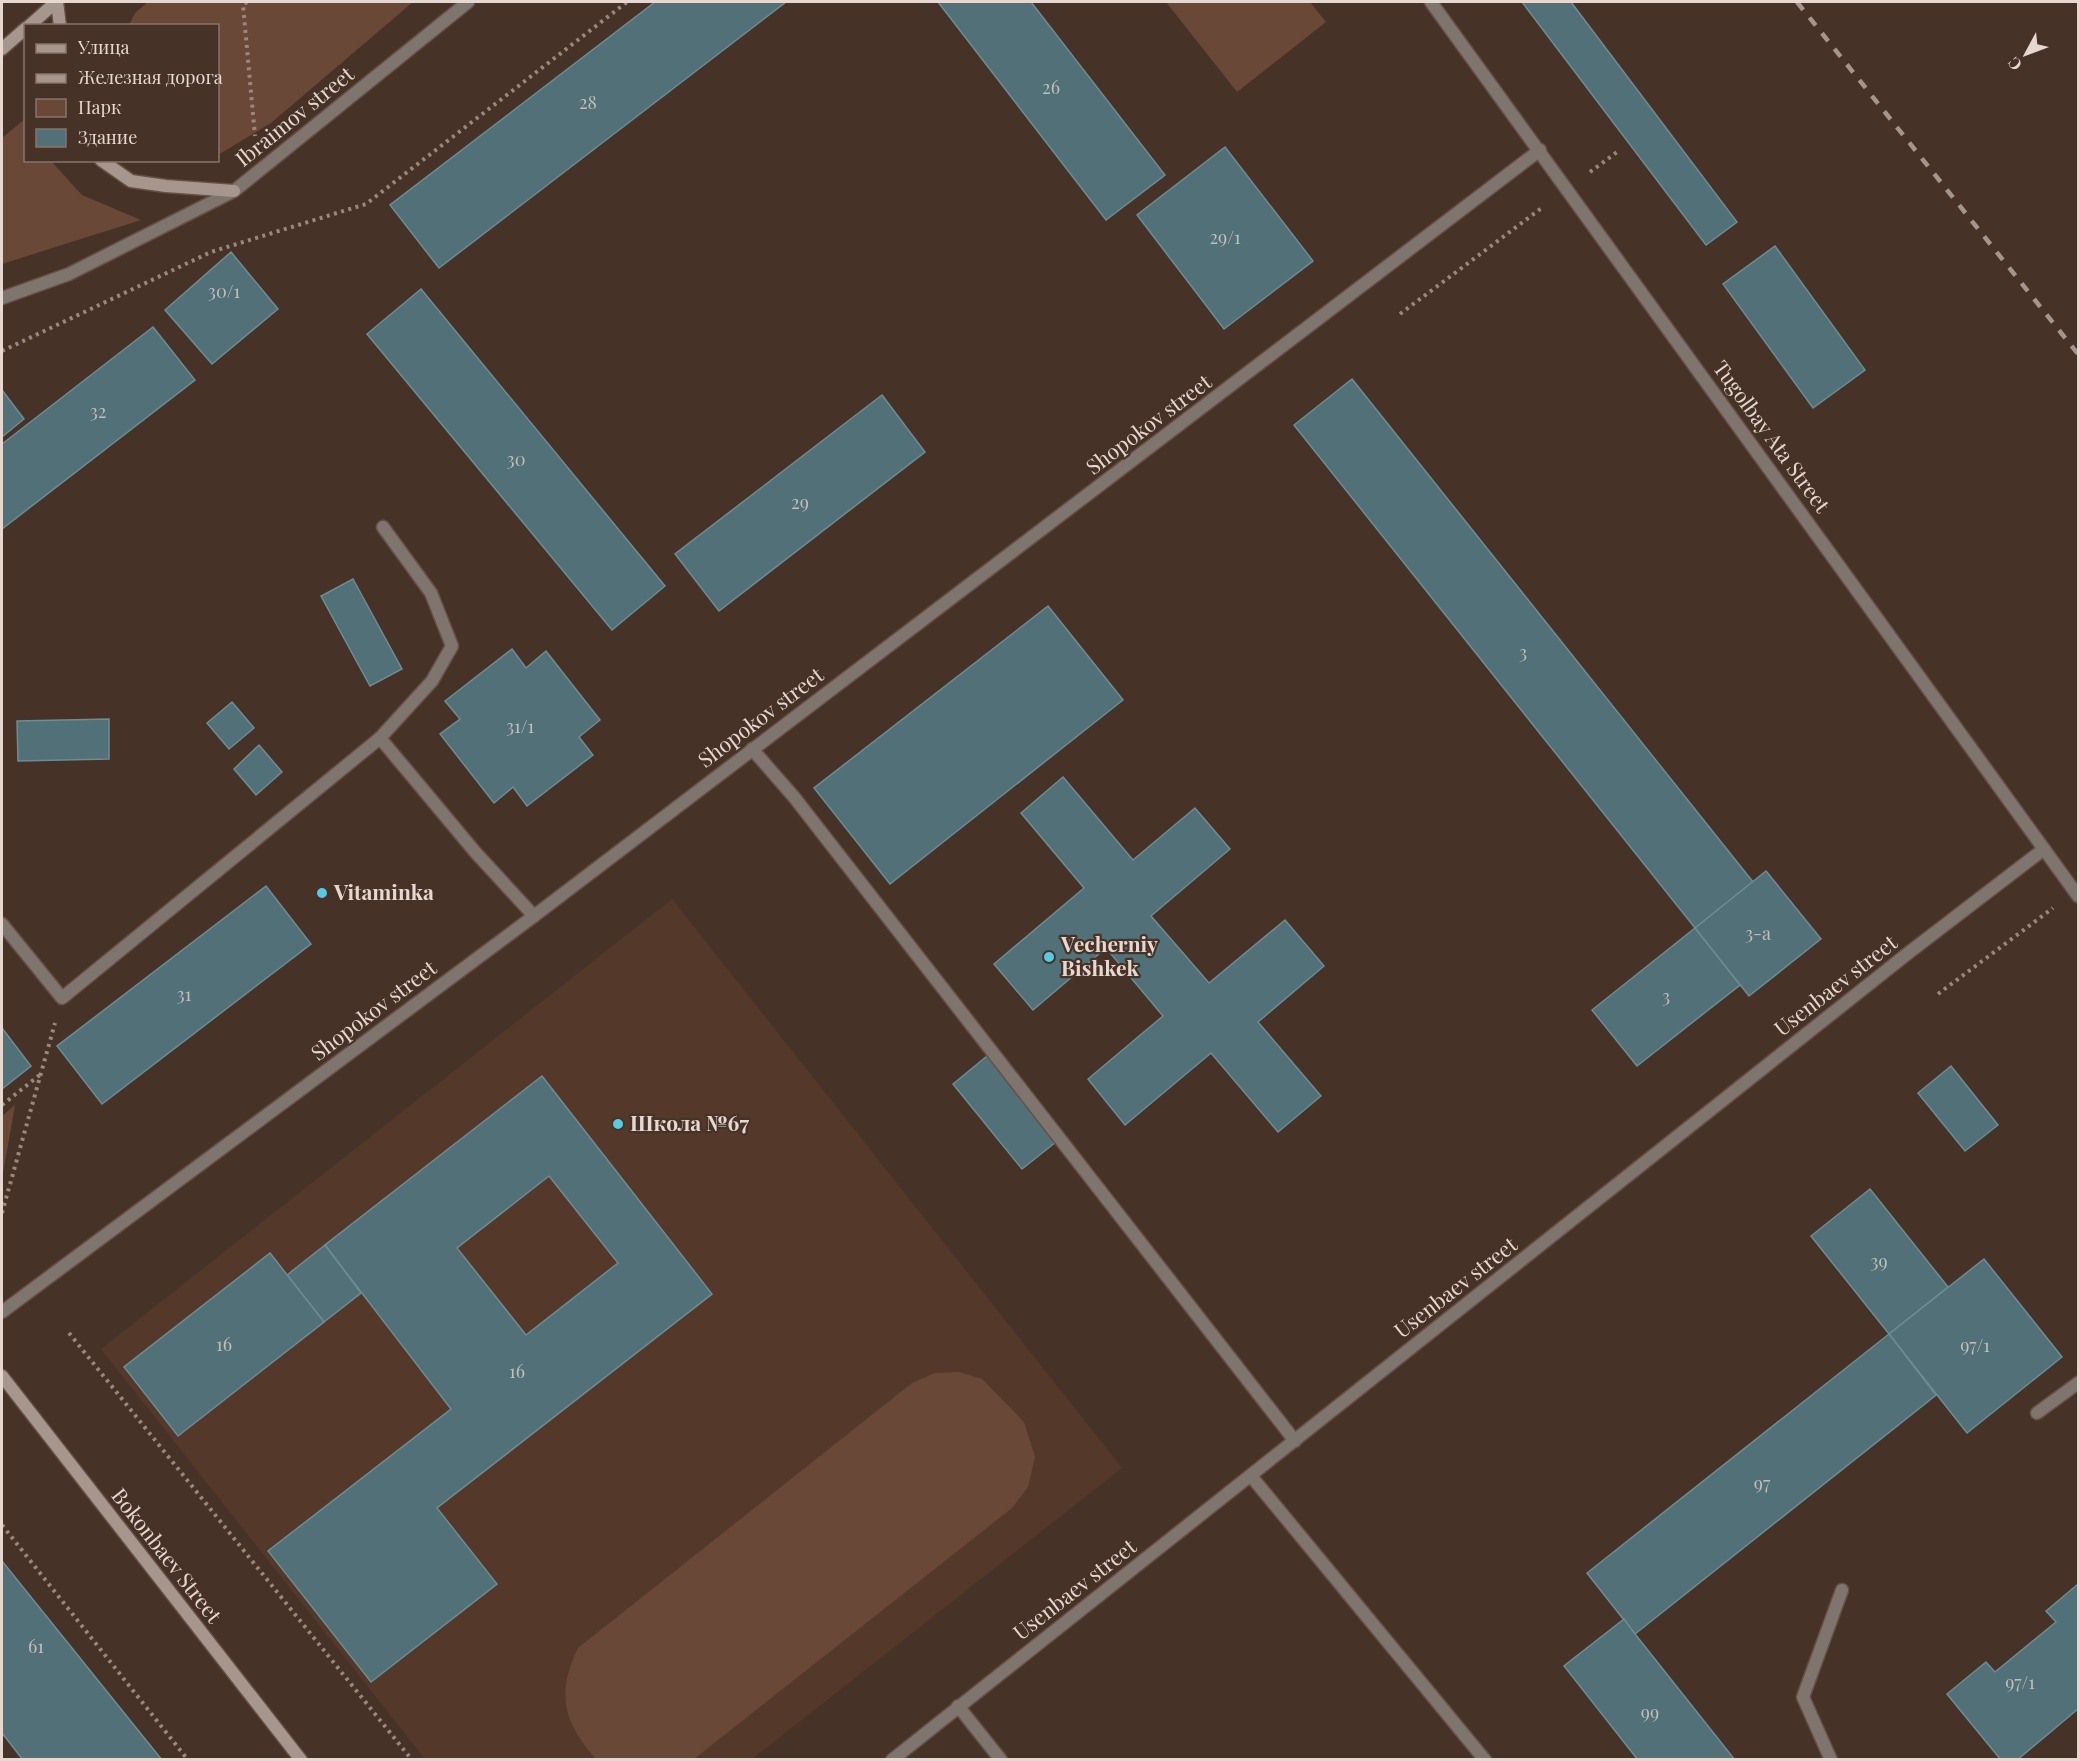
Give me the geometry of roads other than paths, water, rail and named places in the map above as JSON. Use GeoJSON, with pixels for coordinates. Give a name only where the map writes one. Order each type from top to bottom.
{"type":"FeatureCollection","features":[{"type":"Feature","properties":{"kind":"main road"},"geometry":{"type":"LineString","coordinates":[[56,2],[60,24]]}},
{"type":"Feature","properties":{"kind":"main road"},"geometry":{"type":"LineString","coordinates":[[30,24],[56,2]]}},
{"type":"Feature","properties":{"kind":"main road"},"geometry":{"type":"LineString","coordinates":[[2,50],[24,30]]}},
{"type":"Feature","properties":{"kind":"main road"},"geometry":{"type":"LineString","coordinates":[[104,162],[131,181],[234,191]]}},
{"type":"Feature","properties":{"kind":"main road","name":"Bokonbaev Street"},"geometry":{"type":"LineString","coordinates":[[2,1376],[301,1760]]}},
{"type":"Feature","properties":{"kind":"street","name":"Ibraimov street"},"geometry":{"type":"LineString","coordinates":[[2,298],[69,274],[234,191],[468,2]]}},
{"type":"Feature","properties":{"kind":"street","name":"Tugolbay Ata Street"},"geometry":{"type":"LineString","coordinates":[[1431,2],[2077,893]]}},
{"type":"Feature","properties":{"kind":"street","name":"Shopokov street"},"geometry":{"type":"LineString","coordinates":[[2,1312],[534,916],[1540,150]]}},
{"type":"Feature","properties":{"kind":"street"},"geometry":{"type":"LineString","coordinates":[[2,924],[62,998],[380,738],[432,681],[452,646],[431,593],[383,527]]}},
{"type":"Feature","properties":{"kind":"street"},"geometry":{"type":"LineString","coordinates":[[380,738],[534,916]]}},
{"type":"Feature","properties":{"kind":"street"},"geometry":{"type":"LineString","coordinates":[[752,749],[794,797],[1295,1441]]}},
{"type":"Feature","properties":{"kind":"street","name":"Usenbaev street"},"geometry":{"type":"LineString","coordinates":[[892,1760],[1907,954],[2044,849]]}},
{"type":"Feature","properties":{"kind":"street"},"geometry":{"type":"LineString","coordinates":[[2037,1413],[2079,1383]]}},
{"type":"Feature","properties":{"kind":"street"},"geometry":{"type":"LineString","coordinates":[[1251,1476],[1485,1760]]}},
{"type":"Feature","properties":{"kind":"street"},"geometry":{"type":"LineString","coordinates":[[1831,1760],[1803,1697],[1842,1590]]}},
{"type":"Feature","properties":{"kind":"street"},"geometry":{"type":"LineString","coordinates":[[958,1707],[1001,1760]]}},
{"type":"Feature","properties":{"kind":"railway"},"geometry":{"type":"LineString","coordinates":[[1797,2],[2078,354]]}},
{"type":"Feature","properties":{"kind":"place","name":"Vitaminka"},"geometry":{"type":"Point","coordinates":[322,893]}},
{"type":"Feature","properties":{"kind":"place","name":"Vecherniy Bishkek"},"geometry":{"type":"Point","coordinates":[1049,957]}},
{"type":"Feature","properties":{"kind":"place","name":"Школа №67"},"geometry":{"type":"Point","coordinates":[618,1124]}}]}
